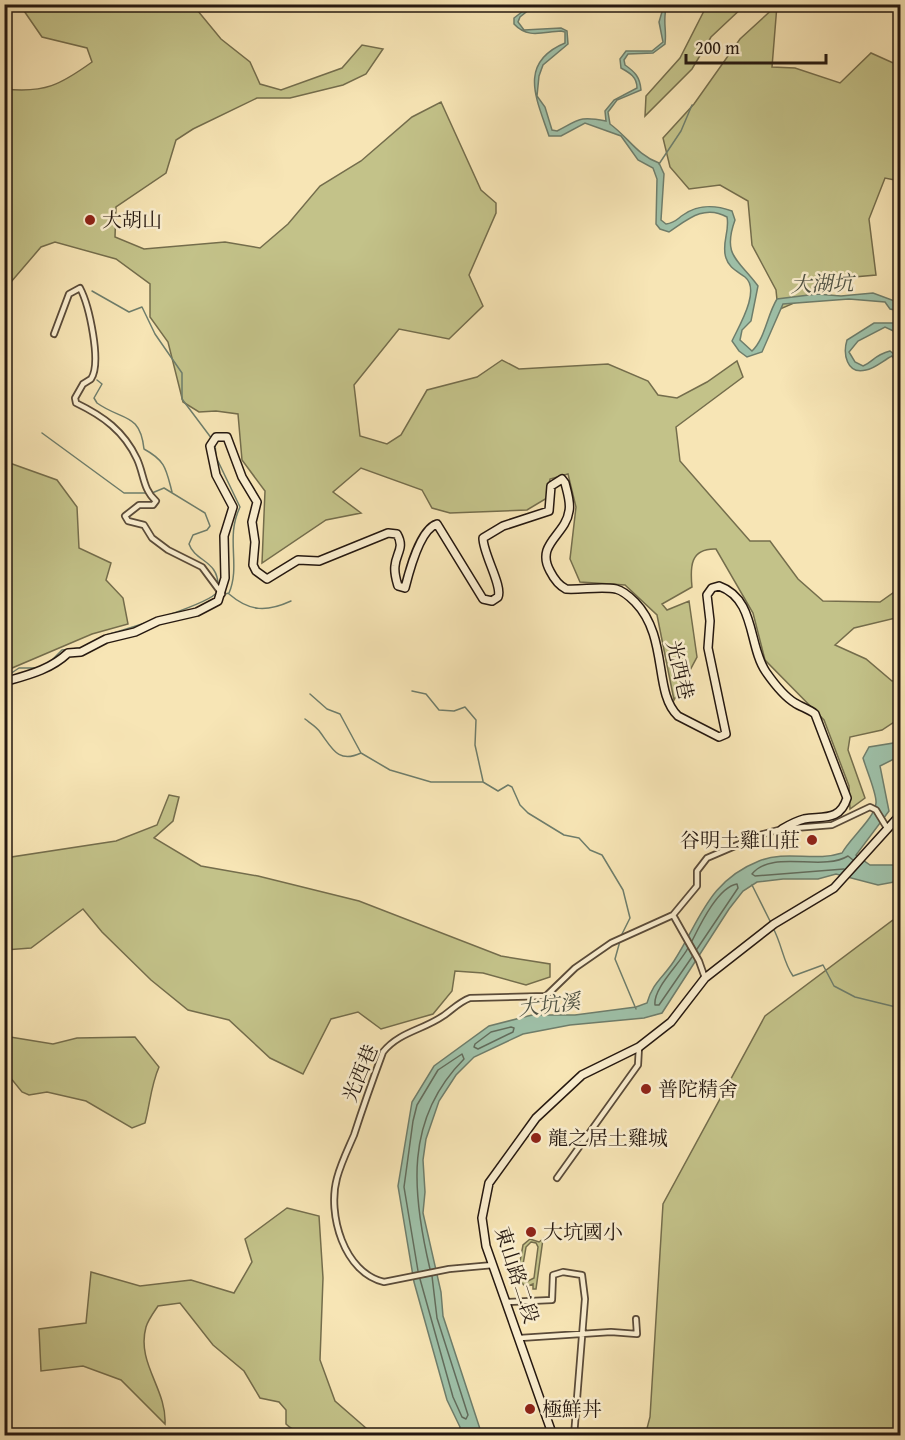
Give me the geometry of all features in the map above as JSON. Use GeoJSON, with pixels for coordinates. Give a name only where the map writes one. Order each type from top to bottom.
{"type":"FeatureCollection","features":[{"type":"Feature","properties":{"kind":"street"},"geometry":{"type":"LineString","coordinates":[[4,682],[42,670],[58,663],[68,653],[92,648],[112,636],[197,612],[218,601],[222,594],[209,580],[202,567],[168,550],[152,538],[144,525],[128,521],[125,516],[139,505],[153,505],[156,501],[147,493],[136,458],[120,432],[109,420],[76,402],[75,398],[83,384],[91,380],[96,366],[87,301],[80,288],[69,294],[54,334]]}},
{"type":"Feature","properties":{"kind":"street","name":"光西巷"},"geometry":{"type":"LineString","coordinates":[[222,594],[225,578],[224,536],[233,507],[214,468],[210,446],[216,437],[227,437],[242,477],[257,502],[252,522],[255,542],[253,565],[256,571],[267,579],[298,561],[320,561],[388,533],[397,534],[401,541],[402,548],[395,564],[395,575],[398,585],[405,588],[409,569],[427,529],[437,524],[483,599],[492,601],[498,597],[500,591],[486,556],[483,538],[503,526],[549,511],[551,486],[562,479],[566,483],[570,510],[565,522],[547,547],[545,556],[555,579],[566,589],[615,589],[632,598],[643,610],[654,628],[665,689],[672,711],[688,723],[719,737],[726,734],[708,648],[710,621],[708,595],[712,588],[719,586],[735,595],[749,619],[758,656],[766,673],[794,703],[815,714],[846,792],[845,805],[841,812],[834,816],[804,819],[782,829],[746,839],[707,858],[697,871],[697,886],[673,915],[611,943],[575,968],[546,996],[470,998],[460,1002],[441,1018],[401,1036],[382,1052],[337,1178],[335,1208],[344,1243],[361,1270],[373,1280],[384,1282],[449,1269],[493,1265]]}},
{"type":"Feature","properties":{"kind":"street","name":"光西巷"},"geometry":{"type":"LineString","coordinates":[[782,829],[832,825],[870,807],[876,810],[887,828]]}},
{"type":"Feature","properties":{"kind":"street"},"geometry":{"type":"LineString","coordinates":[[887,828],[900,816]]}},
{"type":"Feature","properties":{"kind":"street","name":"東山路二段"},"geometry":{"type":"LineString","coordinates":[[553,1436],[486,1246],[482,1218],[489,1183],[536,1118],[562,1091],[582,1075],[639,1047],[671,1022],[705,978],[774,924],[834,888],[869,852],[887,828]]}},
{"type":"Feature","properties":{"kind":"street"},"geometry":{"type":"LineString","coordinates":[[673,915],[699,961],[705,978]]}},
{"type":"Feature","properties":{"kind":"street"},"geometry":{"type":"LineString","coordinates":[[557,1178],[638,1065],[639,1047]]}},
{"type":"Feature","properties":{"kind":"street"},"geometry":{"type":"LineString","coordinates":[[507,1302],[552,1300],[553,1275],[563,1272],[582,1275],[585,1299],[574,1436]]}},
{"type":"Feature","properties":{"kind":"street"},"geometry":{"type":"LineString","coordinates":[[520,1338],[583,1333],[637,1334],[636,1319]]}},
{"type":"Feature","properties":{"kind":"shaded area"},"geometry":{"type":"Polygon","coordinates":[[[6,5],[193,5],[221,39],[250,62],[260,84],[281,90],[342,68],[362,45],[383,49],[366,74],[343,85],[290,98],[257,98],[193,129],[176,140],[166,173],[116,207],[115,237],[144,249],[225,242],[260,248],[288,224],[320,186],[361,161],[412,117],[441,102],[481,190],[496,203],[496,213],[469,275],[483,306],[449,339],[399,329],[354,385],[360,436],[387,444],[401,435],[427,390],[477,377],[502,360],[519,369],[608,364],[648,381],[658,395],[677,398],[707,382],[737,361],[743,377],[676,427],[680,461],[750,541],[770,541],[798,579],[823,601],[880,602],[900,588],[900,617],[854,628],[835,645],[866,659],[892,681],[900,680],[900,718],[882,730],[850,737],[848,750],[865,798],[850,809],[849,786],[824,720],[765,660],[753,613],[716,549],[696,555],[691,572],[692,587],[662,604],[667,610],[689,601],[697,657],[674,700],[657,615],[625,585],[580,582],[570,559],[576,507],[568,474],[550,479],[547,498],[527,510],[450,513],[432,508],[422,490],[361,468],[333,492],[361,513],[326,520],[262,563],[265,491],[242,460],[238,414],[216,411],[199,412],[183,402],[168,342],[150,317],[150,284],[116,259],[55,242],[41,247],[5,289],[5,89],[31,90],[51,86],[92,62],[87,48],[42,37],[22,8],[6,5]]]}},
{"type":"Feature","properties":{"kind":"shaded area"},"geometry":{"type":"Polygon","coordinates":[[[707,5],[745,5],[711,37],[692,69],[645,116],[646,96],[680,58],[707,5]]]}},
{"type":"Feature","properties":{"kind":"shaded area"},"geometry":{"type":"Polygon","coordinates":[[[777,5],[772,67],[795,68],[840,83],[871,53],[900,66],[900,181],[885,178],[869,219],[876,275],[854,277],[778,310],[776,290],[752,245],[748,201],[720,185],[689,189],[670,167],[663,138],[694,104],[740,39],[777,5]]]}},
{"type":"Feature","properties":{"kind":"shaded area"},"geometry":{"type":"Polygon","coordinates":[[[4,461],[57,480],[77,507],[79,548],[111,563],[106,580],[123,598],[128,624],[92,634],[5,671],[4,560],[9,555],[5,544],[4,461]]]}},
{"type":"Feature","properties":{"kind":"shaded area"},"geometry":{"type":"Polygon","coordinates":[[[169,795],[179,797],[173,821],[154,838],[201,866],[258,876],[359,901],[501,956],[550,964],[550,977],[526,985],[483,973],[455,971],[452,991],[433,1014],[381,1029],[358,1012],[331,1019],[303,1074],[270,1058],[229,1020],[188,1010],[151,980],[102,932],[83,909],[31,948],[5,950],[5,858],[116,841],[157,825],[169,795]]]}},
{"type":"Feature","properties":{"kind":"shaded area"},"geometry":{"type":"Polygon","coordinates":[[[900,918],[900,1435],[645,1436],[650,1417],[663,1204],[765,1016],[893,920],[900,918]]]}},
{"type":"Feature","properties":{"kind":"shaded area"},"geometry":{"type":"Polygon","coordinates":[[[4,1036],[53,1044],[77,1038],[135,1037],[159,1067],[145,1123],[132,1128],[86,1101],[47,1092],[29,1095],[22,1092],[5,1071],[4,1036]]]}},
{"type":"Feature","properties":{"kind":"shaded area"},"geometry":{"type":"Polygon","coordinates":[[[287,1208],[319,1216],[323,1278],[320,1360],[335,1401],[374,1435],[327,1436],[303,1433],[293,1429],[286,1424],[286,1410],[279,1402],[260,1398],[244,1371],[213,1345],[180,1303],[158,1306],[147,1324],[144,1340],[148,1364],[164,1411],[165,1424],[121,1380],[83,1366],[41,1371],[39,1329],[86,1323],[91,1272],[140,1286],[191,1280],[234,1293],[252,1262],[245,1239],[287,1208]]]}},
{"type":"Feature","properties":{"kind":"shaded area"},"geometry":{"type":"Polygon","coordinates":[[[530,1239],[539,1242],[543,1239],[536,1289],[533,1289],[533,1284],[526,1287],[517,1278],[523,1245],[530,1239]],[[531,1242],[526,1247],[521,1276],[526,1282],[534,1278],[538,1247],[536,1243],[531,1242]]]}},
{"type":"Feature","properties":{"kind":"water"},"geometry":{"type":"Polygon","coordinates":[[[531,5],[535,5],[520,17],[518,22],[524,30],[561,28],[567,31],[568,44],[543,65],[539,76],[537,96],[545,107],[552,130],[557,131],[580,120],[606,121],[605,111],[614,100],[637,88],[634,78],[621,68],[620,59],[626,51],[652,51],[663,42],[659,22],[664,5],[667,5],[665,44],[653,53],[628,54],[624,60],[625,65],[636,75],[641,90],[617,100],[608,112],[610,124],[639,151],[659,163],[664,174],[661,220],[666,224],[701,207],[732,211],[735,220],[731,232],[731,250],[758,286],[751,321],[742,330],[740,340],[752,351],[760,340],[777,299],[817,294],[841,296],[873,293],[900,303],[900,311],[890,309],[885,302],[849,299],[783,304],[762,352],[747,357],[739,351],[732,341],[747,308],[751,290],[745,277],[731,267],[726,258],[724,248],[727,217],[719,213],[703,213],[669,232],[660,229],[656,224],[657,179],[653,168],[638,160],[621,136],[585,123],[561,136],[549,136],[536,96],[534,84],[541,61],[550,51],[565,43],[565,32],[536,34],[519,29],[514,24],[514,18],[531,5]]]}},
{"type":"Feature","properties":{"kind":"water"},"geometry":{"type":"Polygon","coordinates":[[[874,323],[900,323],[900,334],[885,327],[858,341],[849,352],[855,362],[863,366],[880,354],[890,351],[900,359],[900,367],[892,356],[866,370],[859,371],[850,366],[845,351],[847,340],[874,323]]]}},
{"type":"Feature","properties":{"kind":"water"},"geometry":{"type":"Polygon","coordinates":[[[900,742],[900,756],[880,766],[889,811],[856,855],[870,865],[900,865],[900,883],[878,885],[836,874],[818,879],[757,882],[743,891],[729,909],[662,1013],[644,1018],[570,1025],[523,1034],[474,1057],[456,1075],[439,1101],[426,1139],[423,1160],[425,1192],[423,1213],[441,1292],[443,1316],[482,1435],[458,1435],[460,1427],[447,1400],[414,1282],[398,1186],[412,1102],[434,1066],[489,1026],[532,1015],[575,1015],[636,1007],[647,1003],[652,990],[674,961],[707,903],[728,879],[742,869],[769,858],[842,853],[875,809],[876,799],[863,758],[869,747],[900,742]]]}},
{"type":"Feature","properties":{"kind":"waterway"},"geometry":{"type":"LineString","coordinates":[[659,164],[681,131],[692,105]]}},
{"type":"Feature","properties":{"kind":"waterway"},"geometry":{"type":"LineString","coordinates":[[92,291],[129,312],[142,307],[155,334],[182,373],[182,399],[212,439]]}},
{"type":"Feature","properties":{"kind":"waterway"},"geometry":{"type":"LineString","coordinates":[[97,380],[102,384],[94,398],[97,403],[134,423],[142,437],[144,449],[164,466],[172,492]]}},
{"type":"Feature","properties":{"kind":"waterway"},"geometry":{"type":"LineString","coordinates":[[42,433],[124,493],[147,493]]}},
{"type":"Feature","properties":{"kind":"waterway"},"geometry":{"type":"LineString","coordinates":[[215,443],[216,457],[240,507],[233,540],[234,572],[229,593],[225,594]]}},
{"type":"Feature","properties":{"kind":"waterway"},"geometry":{"type":"LineString","coordinates":[[152,493],[164,488],[205,513],[210,526],[207,530],[193,535],[189,544],[196,555],[215,571],[218,587]]}},
{"type":"Feature","properties":{"kind":"waterway"},"geometry":{"type":"LineString","coordinates":[[106,635],[200,603],[217,592]]}},
{"type":"Feature","properties":{"kind":"waterway"},"geometry":{"type":"LineString","coordinates":[[229,594],[244,604],[259,608],[274,607],[291,601]]}},
{"type":"Feature","properties":{"kind":"waterway"},"geometry":{"type":"LineString","coordinates":[[49,663],[62,650],[80,648]]}},
{"type":"Feature","properties":{"kind":"waterway"},"geometry":{"type":"LineString","coordinates":[[4,678],[19,668],[37,668]]}},
{"type":"Feature","properties":{"kind":"waterway"},"geometry":{"type":"LineString","coordinates":[[412,691],[426,694],[439,710],[454,711],[465,707],[476,720],[475,745],[483,781]]}},
{"type":"Feature","properties":{"kind":"waterway"},"geometry":{"type":"LineString","coordinates":[[310,694],[327,709],[340,714],[361,753],[390,770],[431,782],[483,782],[498,791],[508,785],[512,787],[520,805],[528,813],[564,835],[579,838],[590,850],[602,855],[623,890],[630,918],[621,936]]}},
{"type":"Feature","properties":{"kind":"waterway"},"geometry":{"type":"LineString","coordinates":[[305,719],[317,728],[336,753],[347,757],[361,753]]}},
{"type":"Feature","properties":{"kind":"waterway"},"geometry":{"type":"LineString","coordinates":[[752,885],[771,923]]}},
{"type":"Feature","properties":{"kind":"waterway"},"geometry":{"type":"LineString","coordinates":[[773,928],[793,976],[823,965],[834,986],[855,997],[900,1008]]}},
{"type":"Feature","properties":{"kind":"waterway"},"geometry":{"type":"LineString","coordinates":[[620,941],[615,959],[636,1009]]}},
{"type":"Feature","properties":{"kind":"place","name":"大胡山"},"geometry":{"type":"Point","coordinates":[90,220]}},
{"type":"Feature","properties":{"kind":"place","name":"谷明土雞山莊"},"geometry":{"type":"Point","coordinates":[812,840]}},
{"type":"Feature","properties":{"kind":"place","name":"普陀精舍"},"geometry":{"type":"Point","coordinates":[646,1089]}},
{"type":"Feature","properties":{"kind":"place","name":"龍之居土雞城"},"geometry":{"type":"Point","coordinates":[536,1138]}},
{"type":"Feature","properties":{"kind":"place","name":"大坑國小"},"geometry":{"type":"Point","coordinates":[531,1232]}},
{"type":"Feature","properties":{"kind":"place","name":"極鮮丼"},"geometry":{"type":"Point","coordinates":[530,1409]}},
{"type":"Feature","properties":{"kind":"water label","name":"大湖坑"},"geometry":{"type":"Point","coordinates":[822,284]}},
{"type":"Feature","properties":{"kind":"water label","name":"大坑溪"},"geometry":{"type":"Point","coordinates":[549,1005]}}]}
